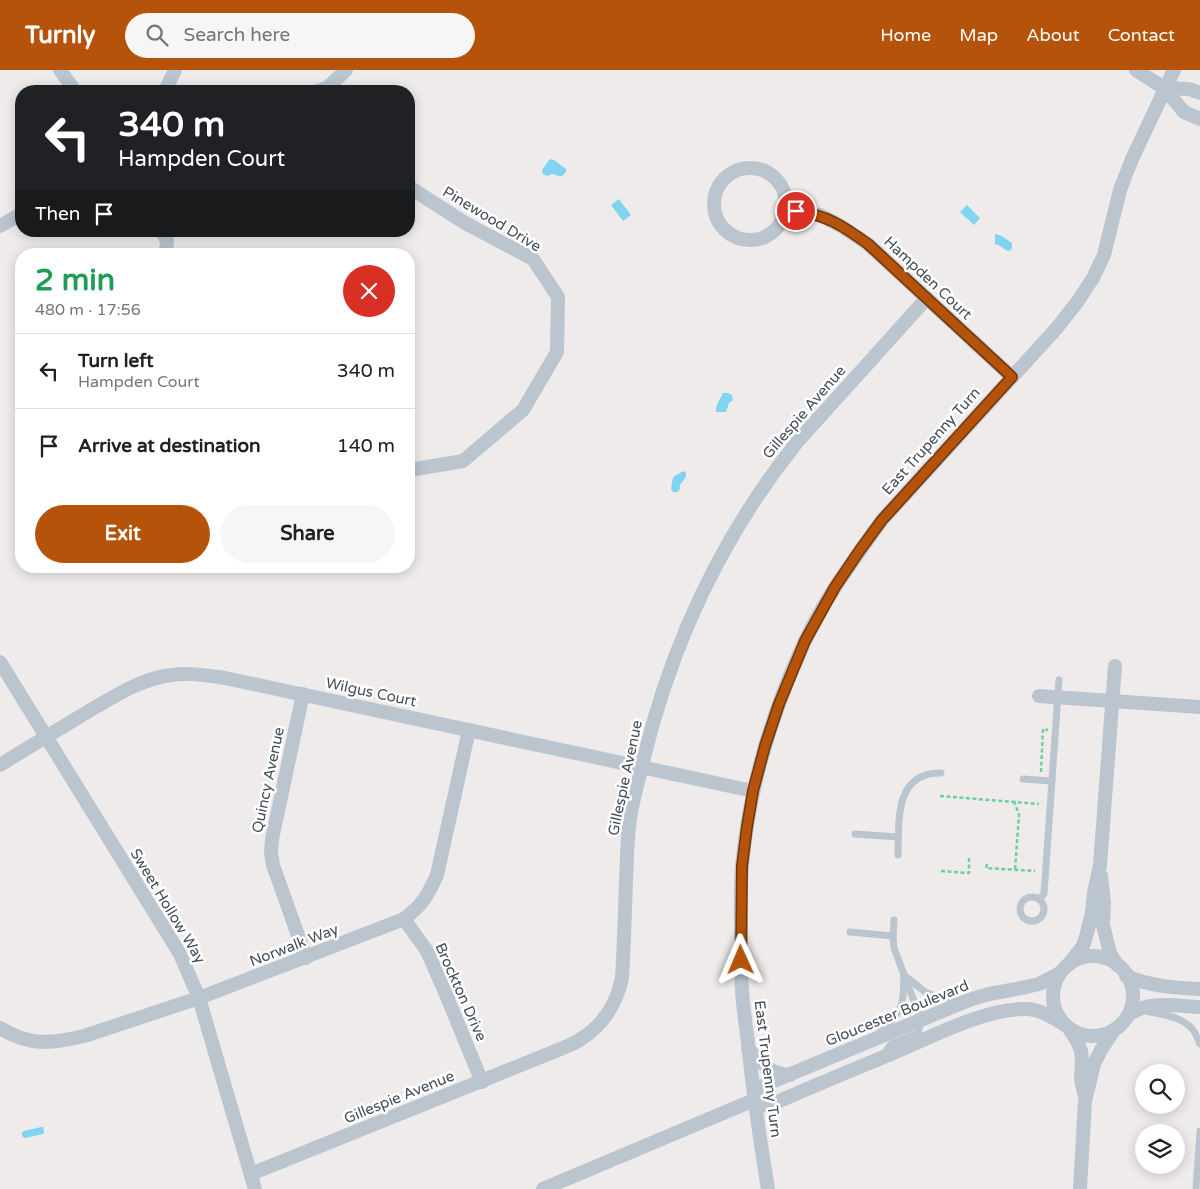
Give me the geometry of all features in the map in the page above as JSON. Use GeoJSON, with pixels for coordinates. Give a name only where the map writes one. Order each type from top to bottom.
{"type":"FeatureCollection","features":[{"type":"Feature","properties":{"kind":"street"},"geometry":{"type":"LineString","coordinates":[[60,70],[71,85]]}},
{"type":"Feature","properties":{"kind":"street"},"geometry":{"type":"LineString","coordinates":[[330,85],[346,70]]}},
{"type":"Feature","properties":{"kind":"street"},"geometry":{"type":"LineString","coordinates":[[1136,70],[1164,88],[1184,112],[1200,118]]}},
{"type":"Feature","properties":{"kind":"street","name":"East Trupenny Turn"},"geometry":{"type":"LineString","coordinates":[[768,1189],[754,1100],[742,992],[741,899],[742,866],[753,791],[779,704],[805,641],[835,587],[882,520],[1056,328],[1078,301],[1093,278],[1104,254],[1120,190],[1132,159],[1174,70]]}},
{"type":"Feature","properties":{"kind":"street"},"geometry":{"type":"LineString","coordinates":[[1164,88],[1189,88],[1200,93]]}},
{"type":"Feature","properties":{"kind":"street"},"geometry":{"type":"LineString","coordinates":[[742,169],[758,169],[774,177],[780,184],[784,193],[786,209],[775,230],[759,239],[748,240],[737,238],[723,227],[715,211],[715,202],[718,188],[728,176],[742,169]]}},
{"type":"Feature","properties":{"kind":"street","name":"Pinewood Drive"},"geometry":{"type":"LineString","coordinates":[[415,191],[465,223],[533,260],[558,297],[557,352],[522,410],[463,462],[415,469]]}},
{"type":"Feature","properties":{"kind":"street","name":"Hampden Court"},"geometry":{"type":"LineString","coordinates":[[786,209],[820,216],[841,226],[868,244],[1012,377]]}},
{"type":"Feature","properties":{"kind":"street"},"geometry":{"type":"LineString","coordinates":[[0,226],[15,217]]}},
{"type":"Feature","properties":{"kind":"street","name":"Gillespie Avenue"},"geometry":{"type":"LineString","coordinates":[[251,1174],[563,1048],[582,1039],[610,1011],[616,1000],[622,978],[629,826],[642,767],[662,691],[710,574],[746,513],[782,461],[926,298]]}},
{"type":"Feature","properties":{"kind":"street","name":"Sweet Hollow Way"},"geometry":{"type":"LineString","coordinates":[[0,662],[180,954],[199,998],[255,1189]]}},
{"type":"Feature","properties":{"kind":"street"},"geometry":{"type":"LineString","coordinates":[[1085,1101],[1081,1078],[1081,1051],[1077,1041],[1057,1015],[1053,996],[1054,985],[1064,969],[1083,946],[1092,913],[1100,865],[1115,666]]}},
{"type":"Feature","properties":{"kind":"street","name":"Wilgus Court"},"geometry":{"type":"LineString","coordinates":[[0,765],[115,696],[147,681],[178,673],[226,678],[753,791]]}},
{"type":"Feature","properties":{"kind":"street","name":"Quincy Avenue"},"geometry":{"type":"LineString","coordinates":[[302,694],[272,839],[271,853],[273,865],[306,958]]}},
{"type":"Feature","properties":{"kind":"street"},"geometry":{"type":"LineString","coordinates":[[1039,696],[1200,707]]}},
{"type":"Feature","properties":{"kind":"street","name":"Norwalk Way"},"geometry":{"type":"LineString","coordinates":[[0,1028],[10,1034],[28,1040],[45,1043],[84,1036],[199,998],[404,919],[418,908],[429,893],[436,875],[469,730]]}},
{"type":"Feature","properties":{"kind":"street"},"geometry":{"type":"LineString","coordinates":[[1100,865],[1104,902],[1104,925],[1110,953],[1130,981],[1133,1012]]}},
{"type":"Feature","properties":{"kind":"street","name":"Brockton Drive"},"geometry":{"type":"LineString","coordinates":[[404,919],[428,952],[482,1082]]}},
{"type":"Feature","properties":{"kind":"street"},"geometry":{"type":"LineString","coordinates":[[1064,969],[1078,959],[1099,957],[1109,960],[1137,981],[1150,984],[1196,987]]}},
{"type":"Feature","properties":{"kind":"street","name":"Gloucester Boulevard"},"geometry":{"type":"LineString","coordinates":[[543,1189],[754,1100],[764,1085],[969,1000],[1039,984],[1064,969]]}},
{"type":"Feature","properties":{"kind":"street"},"geometry":{"type":"LineString","coordinates":[[1080,1189],[1085,1101],[1094,1064],[1100,1050],[1114,1030],[1133,1012],[1149,1007],[1200,1007]]}},
{"type":"Feature","properties":{"kind":"street","name":"Gloucester Boulevard"},"geometry":{"type":"LineString","coordinates":[[754,1100],[768,1106],[971,1020],[989,1015],[1024,1009],[1038,1010],[1067,1027]]}},
{"type":"Feature","properties":{"kind":"street"},"geometry":{"type":"LineString","coordinates":[[1067,1027],[1081,1035],[1093,1036],[1104,1035],[1114,1030]]}},
{"type":"Feature","properties":{"kind":"street"},"geometry":{"type":"LineString","coordinates":[[748,1049],[773,1072],[791,1075]]}},
{"type":"Feature","properties":{"kind":"lane"},"geometry":{"type":"LineString","coordinates":[[1039,899],[1044,894],[1059,680]]}},
{"type":"Feature","properties":{"kind":"lane"},"geometry":{"type":"LineString","coordinates":[[898,855],[900,815],[903,798],[907,790],[921,776],[940,773]]}},
{"type":"Feature","properties":{"kind":"lane"},"geometry":{"type":"LineString","coordinates":[[1023,779],[1052,781]]}},
{"type":"Feature","properties":{"kind":"lane"},"geometry":{"type":"LineString","coordinates":[[855,834],[898,837]]}},
{"type":"Feature","properties":{"kind":"lane"},"geometry":{"type":"LineString","coordinates":[[880,1058],[892,1044],[918,1033],[921,1020],[894,948],[894,920]]}},
{"type":"Feature","properties":{"kind":"lane"},"geometry":{"type":"LineString","coordinates":[[850,932],[893,936]]}},
{"type":"Feature","properties":{"kind":"lane"},"geometry":{"type":"LineString","coordinates":[[904,975],[925,992],[936,996],[969,1000]]}},
{"type":"Feature","properties":{"kind":"lane"},"geometry":{"type":"LineString","coordinates":[[873,1040],[897,1014],[903,997],[904,975]]}},
{"type":"Feature","properties":{"kind":"lane"},"geometry":{"type":"LineString","coordinates":[[1133,1012],[1177,1018],[1194,1030],[1200,1044]]}},
{"type":"Feature","properties":{"kind":"lane"},"geometry":{"type":"LineString","coordinates":[[1196,1189],[1200,1131]]}},
{"type":"Feature","properties":{"kind":"path"},"geometry":{"type":"LineString","coordinates":[[940,796],[1040,804]]}},
{"type":"Feature","properties":{"kind":"path"},"geometry":{"type":"LineString","coordinates":[[1014,801],[1019,815],[1015,870]]}},
{"type":"Feature","properties":{"kind":"path"},"geometry":{"type":"LineString","coordinates":[[941,871],[969,872],[969,856]]}},
{"type":"Feature","properties":{"kind":"path"},"geometry":{"type":"LineString","coordinates":[[987,864],[986,868],[1035,871]]}},
{"type":"Feature","properties":{"kind":"water"},"geometry":{"type":"Polygon","coordinates":[[[551,159],[566,169],[562,176],[553,174],[547,176],[543,174],[542,170],[551,159]]]}},
{"type":"Feature","properties":{"kind":"water"},"geometry":{"type":"Polygon","coordinates":[[[619,199],[631,215],[623,221],[611,205],[619,199]]]}},
{"type":"Feature","properties":{"kind":"water"},"geometry":{"type":"Polygon","coordinates":[[[967,205],[980,218],[974,225],[960,212],[967,205]]]}},
{"type":"Feature","properties":{"kind":"water"},"geometry":{"type":"Polygon","coordinates":[[[995,234],[1002,236],[1012,243],[1012,249],[1009,251],[995,244],[995,234]]]}},
{"type":"Feature","properties":{"kind":"water"},"geometry":{"type":"Polygon","coordinates":[[[723,393],[732,395],[733,400],[729,403],[726,412],[717,412],[717,406],[723,393]]]}},
{"type":"Feature","properties":{"kind":"water"},"geometry":{"type":"Polygon","coordinates":[[[683,471],[686,473],[686,477],[680,485],[680,489],[677,492],[673,492],[671,489],[673,477],[683,471]]]}},
{"type":"Feature","properties":{"kind":"water"},"geometry":{"type":"Polygon","coordinates":[[[43,1127],[43,1134],[25,1138],[22,1136],[24,1131],[43,1127]]]}},
{"type":"Feature","properties":{"kind":"route"},"geometry":{"type":"LineString","coordinates":[[741,960],[742,866],[753,791],[779,704],[805,641],[835,587],[882,520],[1012,377],[868,244],[829,219],[796,211]]}}]}
